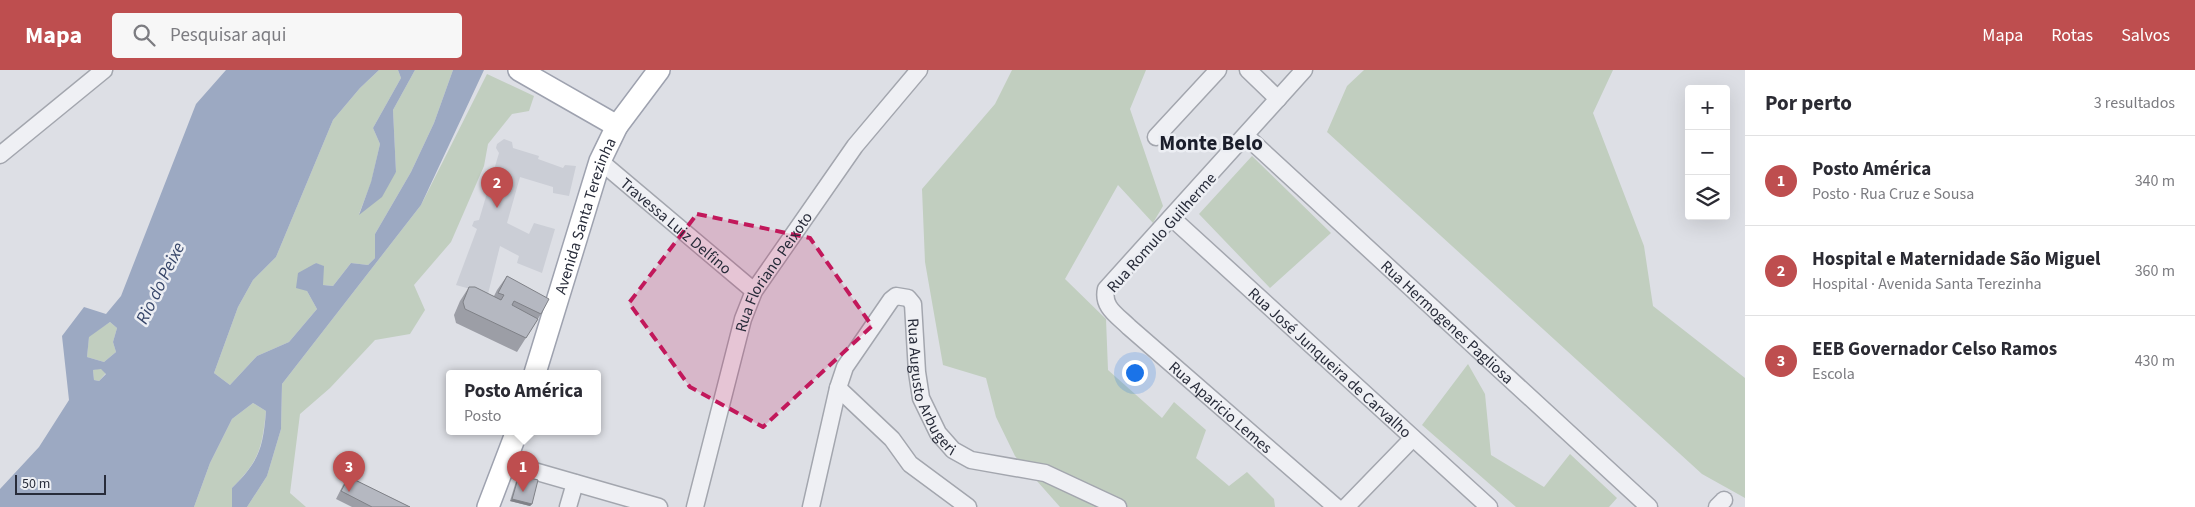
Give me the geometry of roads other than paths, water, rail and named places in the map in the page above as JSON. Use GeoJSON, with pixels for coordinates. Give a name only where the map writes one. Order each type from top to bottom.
{"type":"FeatureCollection","features":[{"type":"Feature","properties":{"kind":"main road"},"geometry":{"type":"LineString","coordinates":[[518,70],[617,126]]}},
{"type":"Feature","properties":{"kind":"main road","name":"Avenida Santa Terezinha"},"geometry":{"type":"LineString","coordinates":[[536,370],[600,161],[617,126],[659,70]]}},
{"type":"Feature","properties":{"kind":"main road"},"geometry":{"type":"LineString","coordinates":[[488,507],[516,435]]}},
{"type":"Feature","properties":{"kind":"street"},"geometry":{"type":"LineString","coordinates":[[0,155],[104,70]]}},
{"type":"Feature","properties":{"kind":"street","name":"Rua Floriano Peixoto"},"geometry":{"type":"LineString","coordinates":[[695,507],[743,319],[754,291],[855,146],[919,70]]}},
{"type":"Feature","properties":{"kind":"street"},"geometry":{"type":"LineString","coordinates":[[1156,136],[1218,70]]}},
{"type":"Feature","properties":{"kind":"street"},"geometry":{"type":"LineString","coordinates":[[1248,70],[1278,99]]}},
{"type":"Feature","properties":{"kind":"street","name":"Rua Romulo Guilherme"},"geometry":{"type":"LineString","coordinates":[[1106,306],[1104,298],[1106,289],[1304,70]]}},
{"type":"Feature","properties":{"kind":"street","name":"Rua Hermogenes Pagliosa"},"geometry":{"type":"LineString","coordinates":[[1246,136],[1650,507]]}},
{"type":"Feature","properties":{"kind":"street","name":"Travessa Luiz Delfino"},"geometry":{"type":"LineString","coordinates":[[600,161],[754,291]]}},
{"type":"Feature","properties":{"kind":"street","name":"Rua José Junqueira de Carvalho"},"geometry":{"type":"LineString","coordinates":[[1172,218],[1489,507]]}},
{"type":"Feature","properties":{"kind":"street","name":"Rua Augusto Arbugeri"},"geometry":{"type":"LineString","coordinates":[[811,507],[838,388],[845,367],[891,300],[896,296],[908,298],[913,304],[917,372],[921,398],[938,433],[953,450],[971,460],[1045,473],[1118,507]]}},
{"type":"Feature","properties":{"kind":"street","name":"Rua Aparicio Lemes"},"geometry":{"type":"LineString","coordinates":[[1106,306],[1336,507]]}},
{"type":"Feature","properties":{"kind":"street"},"geometry":{"type":"LineString","coordinates":[[838,388],[892,439],[910,464],[968,507]]}},
{"type":"Feature","properties":{"kind":"street"},"geometry":{"type":"LineString","coordinates":[[1346,507],[1413,438]]}},
{"type":"Feature","properties":{"kind":"street"},"geometry":{"type":"LineString","coordinates":[[506,463],[659,507]]}},
{"type":"Feature","properties":{"kind":"street"},"geometry":{"type":"LineString","coordinates":[[568,507],[575,483]]}},
{"type":"Feature","properties":{"kind":"water","name":"Rio do Peixe"},"geometry":{"type":"Polygon","coordinates":[[[226,70],[379,70],[360,88],[333,120],[276,257],[253,280],[238,307],[214,373],[230,385],[257,356],[289,342],[317,309],[307,291],[296,288],[298,273],[316,263],[324,266],[323,285],[333,286],[351,263],[368,265],[375,258],[375,234],[411,172],[434,123],[453,70],[484,70],[421,205],[282,384],[281,429],[267,476],[247,507],[232,507],[232,488],[254,462],[261,445],[266,411],[253,403],[232,419],[210,463],[194,507],[0,507],[0,489],[39,447],[69,400],[62,336],[84,307],[106,314],[121,296],[196,104],[226,70]],[[110,322],[89,337],[87,357],[104,362],[116,352],[113,342],[117,328],[110,322]],[[101,369],[93,370],[94,380],[99,381],[106,374],[101,369]]]}},
{"type":"Feature","properties":{"kind":"water"},"geometry":{"type":"Polygon","coordinates":[[[398,70],[415,70],[393,110],[396,172],[382,197],[359,215],[371,182],[380,144],[373,128],[401,78],[398,70]]]}},
{"type":"Feature","properties":{"kind":"place","name":"Hospital e Maternidade São Miguel"},"geometry":{"type":"Point","coordinates":[497,208]}},
{"type":"Feature","properties":{"kind":"place","name":"EEB Governador Celso Ramos"},"geometry":{"type":"Point","coordinates":[349,492]}},
{"type":"Feature","properties":{"kind":"place","name":"Posto América"},"geometry":{"type":"Point","coordinates":[523,492]}},
{"type":"Feature","properties":{"kind":"district","name":"Monte Belo"},"geometry":{"type":"Point","coordinates":[1211,143]}}]}
